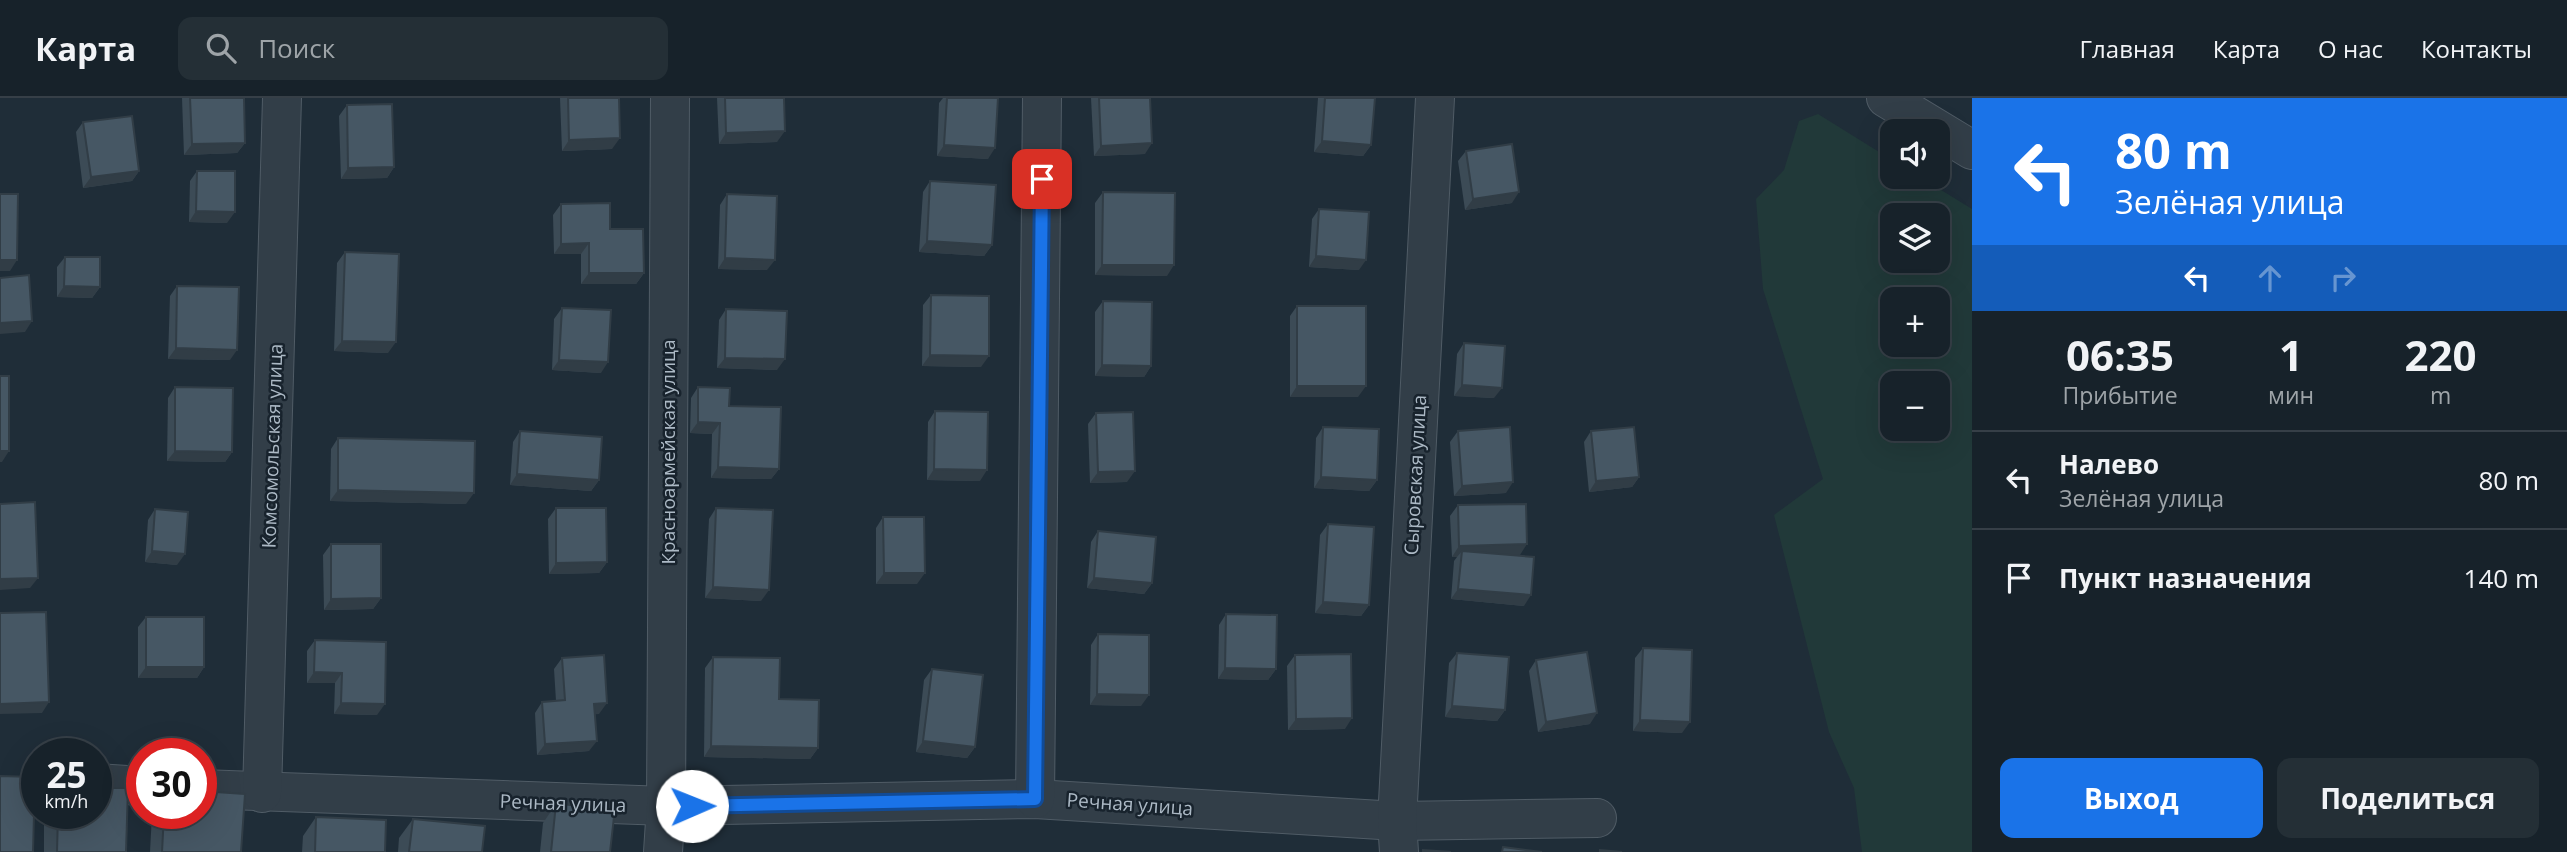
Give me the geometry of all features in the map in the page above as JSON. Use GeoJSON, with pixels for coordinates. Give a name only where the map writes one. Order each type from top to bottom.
{"type":"FeatureCollection","features":[{"type":"Feature","properties":{"kind":"street","name":"Комсомольская улица"},"geometry":{"type":"LineString","coordinates":[[262,793],[282,98]]}},
{"type":"Feature","properties":{"kind":"street","name":"Красноармейская улица"},"geometry":{"type":"LineString","coordinates":[[663,852],[666,806],[670,98]]}},
{"type":"Feature","properties":{"kind":"street"},"geometry":{"type":"LineString","coordinates":[[1035,799],[1042,98]]}},
{"type":"Feature","properties":{"kind":"street","name":"Сыровская улица"},"geometry":{"type":"LineString","coordinates":[[1398,837],[1434,98]]}},
{"type":"Feature","properties":{"kind":"street"},"geometry":{"type":"LineString","coordinates":[[1886,98],[1972,150]]}},
{"type":"Feature","properties":{"kind":"street","name":"Речная улица"},"geometry":{"type":"LineString","coordinates":[[217,790],[666,806],[1035,799],[1398,837],[1597,818]]}},
{"type":"Feature","properties":{"kind":"green space"},"geometry":{"type":"Polygon","coordinates":[[[1818,114],[1880,153],[1880,189],[1940,189],[1972,209],[1972,852],[1862,852],[1854,788],[1829,732],[1774,515],[1823,479],[1763,289],[1756,199],[1784,170],[1799,121],[1818,114]]]}},
{"type":"Feature","properties":{"kind":"building"},"geometry":{"type":"Polygon","coordinates":[[[190,98],[244,98],[245,143],[192,144],[190,98]]]}},
{"type":"Feature","properties":{"kind":"building"},"geometry":{"type":"Polygon","coordinates":[[[568,98],[619,98],[620,138],[569,140],[568,98]]]}},
{"type":"Feature","properties":{"kind":"building"},"geometry":{"type":"Polygon","coordinates":[[[725,98],[784,98],[785,131],[726,133],[725,98]]]}},
{"type":"Feature","properties":{"kind":"building"},"geometry":{"type":"Polygon","coordinates":[[[947,98],[998,98],[995,148],[944,145],[947,98]]]}},
{"type":"Feature","properties":{"kind":"building"},"geometry":{"type":"Polygon","coordinates":[[[1099,98],[1150,98],[1152,143],[1101,146],[1099,98]]]}},
{"type":"Feature","properties":{"kind":"building"},"geometry":{"type":"Polygon","coordinates":[[[1325,98],[1375,98],[1371,145],[1322,141],[1325,98]]]}},
{"type":"Feature","properties":{"kind":"building"},"geometry":{"type":"Polygon","coordinates":[[[392,104],[394,167],[348,168],[347,105],[392,104]]]}},
{"type":"Feature","properties":{"kind":"building"},"geometry":{"type":"Polygon","coordinates":[[[132,116],[139,171],[91,177],[83,122],[132,116]]]}},
{"type":"Feature","properties":{"kind":"building"},"geometry":{"type":"Polygon","coordinates":[[[1512,144],[1519,192],[1473,199],[1466,151],[1512,144]]]}},
{"type":"Feature","properties":{"kind":"building"},"geometry":{"type":"Polygon","coordinates":[[[197,171],[235,171],[235,212],[196,211],[197,171]]]}},
{"type":"Feature","properties":{"kind":"building"},"geometry":{"type":"Polygon","coordinates":[[[930,181],[996,185],[992,245],[927,241],[930,181]]]}},
{"type":"Feature","properties":{"kind":"building"},"geometry":{"type":"Polygon","coordinates":[[[1103,192],[1175,193],[1174,265],[1102,265],[1103,192]]]}},
{"type":"Feature","properties":{"kind":"building"},"geometry":{"type":"Polygon","coordinates":[[[0,194],[18,194],[17,260],[0,260],[0,194]]]}},
{"type":"Feature","properties":{"kind":"building"},"geometry":{"type":"Polygon","coordinates":[[[727,194],[777,196],[775,260],[725,258],[727,194]]]}},
{"type":"Feature","properties":{"kind":"building"},"geometry":{"type":"Polygon","coordinates":[[[610,203],[610,229],[643,229],[644,273],[589,273],[589,243],[561,244],[561,204],[610,203]]]}},
{"type":"Feature","properties":{"kind":"building"},"geometry":{"type":"Polygon","coordinates":[[[1319,209],[1369,212],[1366,260],[1316,256],[1319,209]]]}},
{"type":"Feature","properties":{"kind":"building"},"geometry":{"type":"Polygon","coordinates":[[[345,252],[399,254],[396,342],[342,341],[345,252]]]}},
{"type":"Feature","properties":{"kind":"building"},"geometry":{"type":"Polygon","coordinates":[[[65,257],[100,257],[100,287],[64,286],[65,257]]]}},
{"type":"Feature","properties":{"kind":"building"},"geometry":{"type":"Polygon","coordinates":[[[29,275],[32,321],[0,323],[0,278],[29,275]]]}},
{"type":"Feature","properties":{"kind":"building"},"geometry":{"type":"Polygon","coordinates":[[[177,286],[239,287],[237,350],[176,348],[177,286]]]}},
{"type":"Feature","properties":{"kind":"building"},"geometry":{"type":"Polygon","coordinates":[[[931,295],[989,296],[989,356],[930,355],[931,295]]]}},
{"type":"Feature","properties":{"kind":"building"},"geometry":{"type":"Polygon","coordinates":[[[1103,301],[1152,302],[1151,366],[1102,365],[1103,301]]]}},
{"type":"Feature","properties":{"kind":"building"},"geometry":{"type":"Polygon","coordinates":[[[1297,306],[1366,306],[1366,386],[1297,386],[1297,306]]]}},
{"type":"Feature","properties":{"kind":"building"},"geometry":{"type":"Polygon","coordinates":[[[562,308],[611,310],[608,362],[559,360],[562,308]]]}},
{"type":"Feature","properties":{"kind":"building"},"geometry":{"type":"Polygon","coordinates":[[[726,309],[787,311],[785,359],[725,358],[726,309]]]}},
{"type":"Feature","properties":{"kind":"building"},"geometry":{"type":"Polygon","coordinates":[[[1464,343],[1505,346],[1502,388],[1462,385],[1464,343]]]}},
{"type":"Feature","properties":{"kind":"building"},"geometry":{"type":"Polygon","coordinates":[[[0,376],[9,376],[9,451],[0,451],[0,376]]]}},
{"type":"Feature","properties":{"kind":"building"},"geometry":{"type":"Polygon","coordinates":[[[175,387],[233,388],[232,452],[175,451],[175,387]]]}},
{"type":"Feature","properties":{"kind":"building"},"geometry":{"type":"Polygon","coordinates":[[[698,387],[730,388],[729,406],[781,407],[779,469],[718,467],[720,423],[698,422],[698,387]]]}},
{"type":"Feature","properties":{"kind":"building"},"geometry":{"type":"Polygon","coordinates":[[[935,411],[988,412],[987,470],[934,469],[935,411]]]}},
{"type":"Feature","properties":{"kind":"building"},"geometry":{"type":"Polygon","coordinates":[[[1133,412],[1135,471],[1098,472],[1096,413],[1133,412]]]}},
{"type":"Feature","properties":{"kind":"building"},"geometry":{"type":"Polygon","coordinates":[[[1323,427],[1379,429],[1377,480],[1321,477],[1323,427]]]}},
{"type":"Feature","properties":{"kind":"building"},"geometry":{"type":"Polygon","coordinates":[[[1510,427],[1513,482],[1462,486],[1458,431],[1510,427]]]}},
{"type":"Feature","properties":{"kind":"building"},"geometry":{"type":"Polygon","coordinates":[[[1634,427],[1639,477],[1596,481],[1591,431],[1634,427]]]}},
{"type":"Feature","properties":{"kind":"building"},"geometry":{"type":"Polygon","coordinates":[[[520,431],[602,437],[599,480],[517,474],[520,431]]]}},
{"type":"Feature","properties":{"kind":"building"},"geometry":{"type":"Polygon","coordinates":[[[338,438],[475,441],[474,493],[338,490],[338,438]]]}},
{"type":"Feature","properties":{"kind":"building"},"geometry":{"type":"Polygon","coordinates":[[[35,502],[38,578],[0,579],[0,504],[35,502]]]}},
{"type":"Feature","properties":{"kind":"building"},"geometry":{"type":"Polygon","coordinates":[[[1526,504],[1527,544],[1459,546],[1458,505],[1526,504]]]}},
{"type":"Feature","properties":{"kind":"building"},"geometry":{"type":"Polygon","coordinates":[[[556,508],[606,508],[607,562],[556,563],[556,508]]]}},
{"type":"Feature","properties":{"kind":"building"},"geometry":{"type":"Polygon","coordinates":[[[716,508],[773,510],[769,590],[713,587],[716,508]]]}},
{"type":"Feature","properties":{"kind":"building"},"geometry":{"type":"Polygon","coordinates":[[[155,509],[188,512],[185,554],[152,551],[155,509]]]}},
{"type":"Feature","properties":{"kind":"building"},"geometry":{"type":"Polygon","coordinates":[[[883,517],[924,517],[925,573],[884,573],[883,517]]]}},
{"type":"Feature","properties":{"kind":"building"},"geometry":{"type":"Polygon","coordinates":[[[1328,524],[1374,527],[1369,605],[1323,602],[1328,524]]]}},
{"type":"Feature","properties":{"kind":"building"},"geometry":{"type":"Polygon","coordinates":[[[1098,531],[1156,537],[1152,583],[1094,578],[1098,531]]]}},
{"type":"Feature","properties":{"kind":"building"},"geometry":{"type":"Polygon","coordinates":[[[331,544],[381,544],[381,598],[331,599],[331,544]]]}},
{"type":"Feature","properties":{"kind":"building"},"geometry":{"type":"Polygon","coordinates":[[[1462,551],[1534,557],[1531,595],[1458,589],[1462,551]]]}},
{"type":"Feature","properties":{"kind":"building"},"geometry":{"type":"Polygon","coordinates":[[[46,612],[49,702],[0,704],[0,613],[46,612]]]}},
{"type":"Feature","properties":{"kind":"building"},"geometry":{"type":"Polygon","coordinates":[[[1226,614],[1277,615],[1276,669],[1225,668],[1226,614]]]}},
{"type":"Feature","properties":{"kind":"building"},"geometry":{"type":"Polygon","coordinates":[[[146,617],[204,617],[204,667],[146,667],[146,617]]]}},
{"type":"Feature","properties":{"kind":"building"},"geometry":{"type":"Polygon","coordinates":[[[1098,634],[1149,635],[1149,695],[1097,694],[1098,634]]]}},
{"type":"Feature","properties":{"kind":"building"},"geometry":{"type":"Polygon","coordinates":[[[315,640],[386,642],[385,704],[341,703],[342,673],[314,672],[315,640]]]}},
{"type":"Feature","properties":{"kind":"building"},"geometry":{"type":"Polygon","coordinates":[[[1643,648],[1692,650],[1690,722],[1640,720],[1643,648]]]}},
{"type":"Feature","properties":{"kind":"building"},"geometry":{"type":"Polygon","coordinates":[[[1587,652],[1597,713],[1546,722],[1536,660],[1587,652]]]}},
{"type":"Feature","properties":{"kind":"building"},"geometry":{"type":"Polygon","coordinates":[[[1457,653],[1509,657],[1505,710],[1452,706],[1457,653]]]}},
{"type":"Feature","properties":{"kind":"building"},"geometry":{"type":"Polygon","coordinates":[[[1351,654],[1352,718],[1296,719],[1295,655],[1351,654]]]}},
{"type":"Feature","properties":{"kind":"building"},"geometry":{"type":"Polygon","coordinates":[[[604,655],[607,703],[594,704],[597,741],[545,744],[542,702],[565,700],[562,658],[604,655]]]}},
{"type":"Feature","properties":{"kind":"building"},"geometry":{"type":"Polygon","coordinates":[[[713,657],[780,658],[779,699],[819,700],[818,748],[711,746],[713,657]]]}},
{"type":"Feature","properties":{"kind":"building"},"geometry":{"type":"Polygon","coordinates":[[[932,669],[983,675],[975,747],[923,741],[932,669]]]}},
{"type":"Feature","properties":{"kind":"building"},"geometry":{"type":"Polygon","coordinates":[[[0,776],[21,777],[21,829],[34,829],[33,852],[0,852],[0,776]]]}},
{"type":"Feature","properties":{"kind":"building"},"geometry":{"type":"Polygon","coordinates":[[[112,788],[126,788],[126,852],[57,852],[58,829],[112,829],[112,788]]]}},
{"type":"Feature","properties":{"kind":"building"},"geometry":{"type":"Polygon","coordinates":[[[217,792],[245,794],[241,852],[162,852],[163,829],[217,829],[217,792]]]}},
{"type":"Feature","properties":{"kind":"building"},"geometry":{"type":"Polygon","coordinates":[[[556,804],[615,808],[610,852],[551,852],[556,804]]]}},
{"type":"Feature","properties":{"kind":"building"},"geometry":{"type":"Polygon","coordinates":[[[316,817],[386,820],[385,852],[315,852],[316,817]]]}},
{"type":"Feature","properties":{"kind":"building"},"geometry":{"type":"Polygon","coordinates":[[[413,819],[485,826],[482,852],[409,852],[413,819]]]}},
{"type":"Feature","properties":{"kind":"building"},"geometry":{"type":"Polygon","coordinates":[[[1503,847],[1542,852],[1502,852],[1503,847]]]}},
{"type":"Feature","properties":{"kind":"route"},"geometry":{"type":"LineString","coordinates":[[692,806],[1035,799],[1042,179]]}}]}
